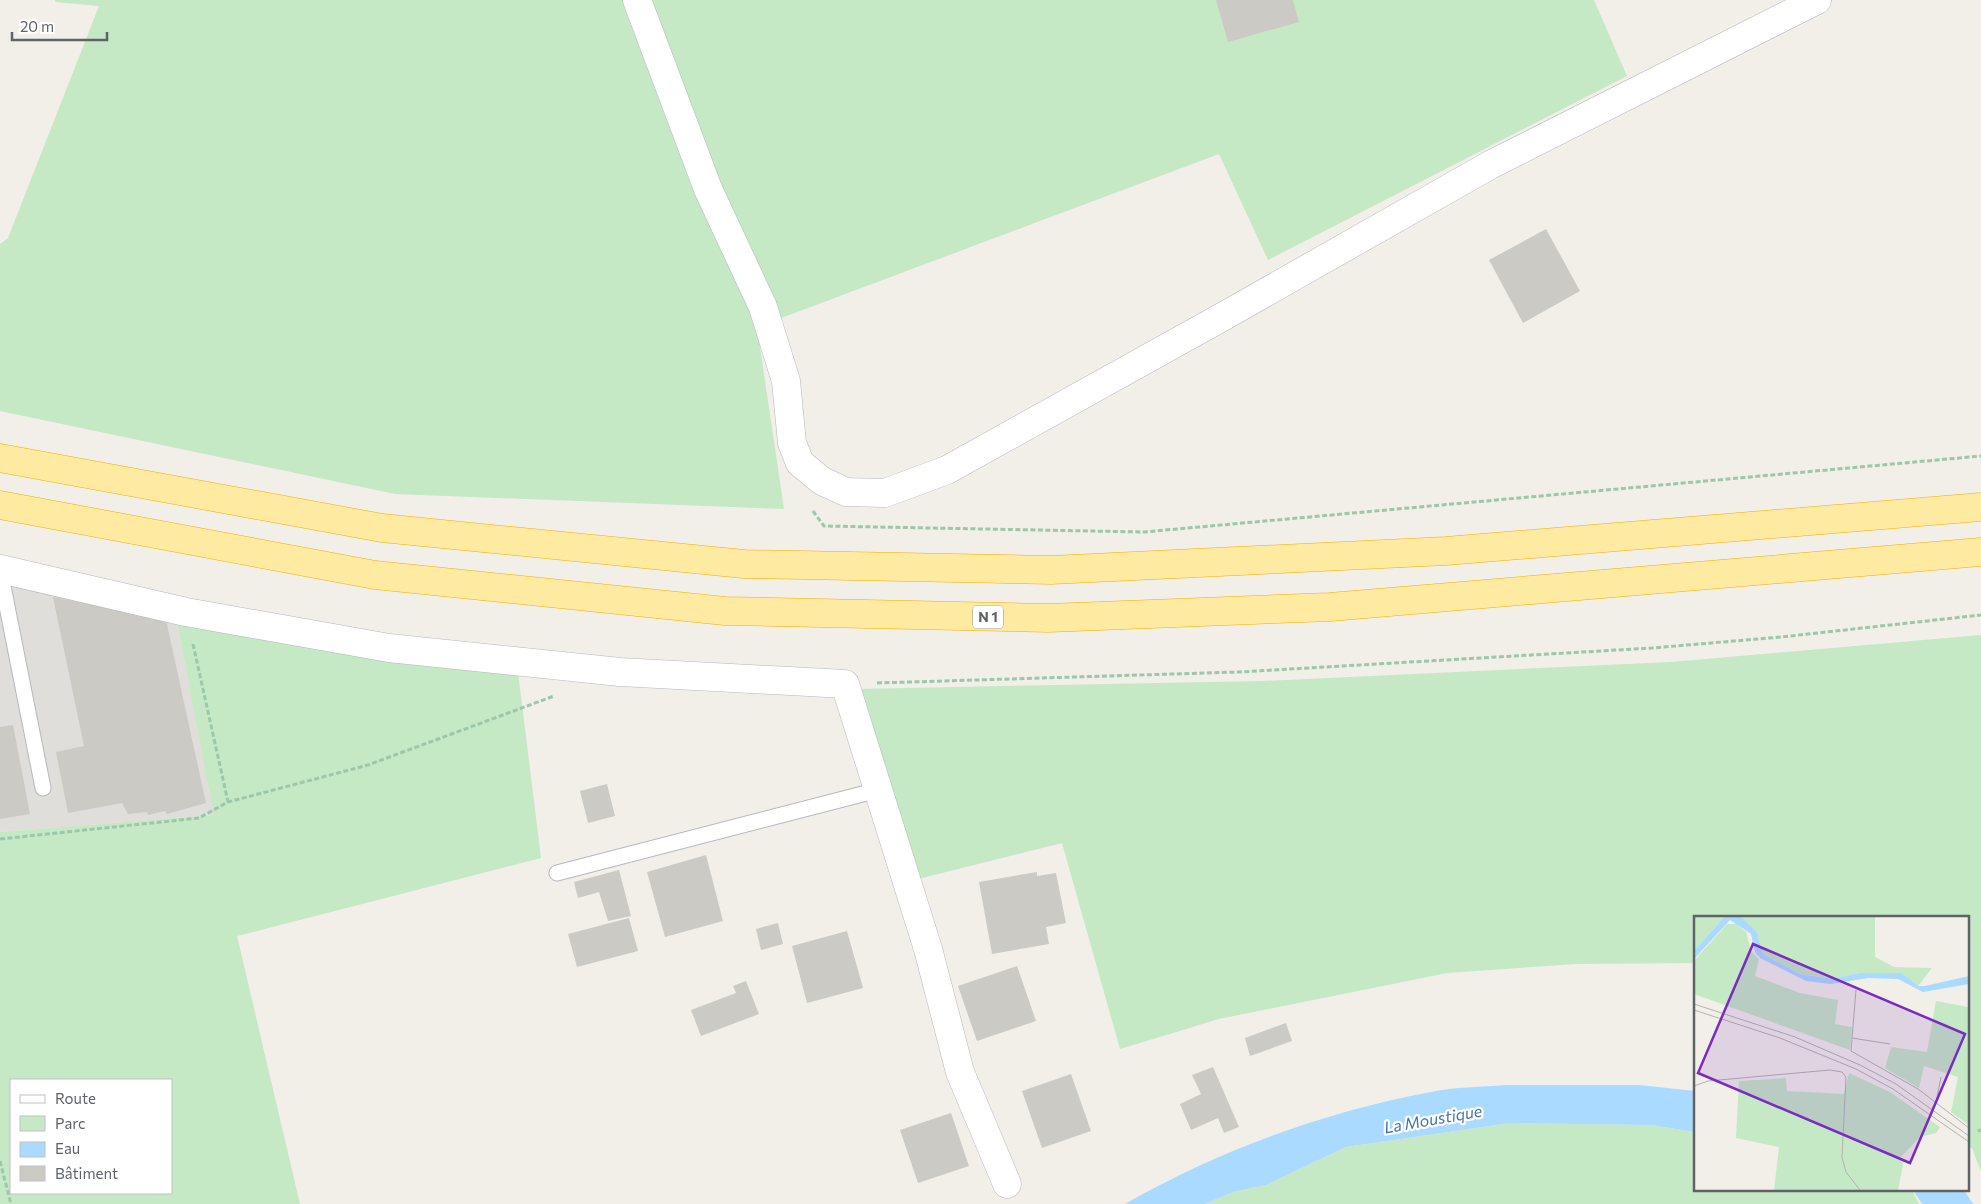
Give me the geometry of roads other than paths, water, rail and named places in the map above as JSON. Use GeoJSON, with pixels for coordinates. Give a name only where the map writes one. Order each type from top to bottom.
{"type":"FeatureCollection","features":[{"type":"Feature","properties":{"kind":"highway"},"geometry":{"type":"LineString","coordinates":[[0,458],[382,528],[744,564],[1070,569],[1446,551],[1981,507]]}},
{"type":"Feature","properties":{"kind":"highway","name":"N 1"},"geometry":{"type":"LineString","coordinates":[[0,505],[375,575],[745,612],[1048,618],[1330,608],[1981,552]]}},
{"type":"Feature","properties":{"kind":"street"},"geometry":{"type":"LineString","coordinates":[[637,0],[708,189],[763,307],[786,381],[792,443],[800,463],[822,481],[846,492],[885,493],[947,470],[1490,165],[1817,0]]}},
{"type":"Feature","properties":{"kind":"street"},"geometry":{"type":"LineString","coordinates":[[0,570],[186,612],[389,648],[620,672],[845,684],[928,949],[960,1072],[1007,1184]]}},
{"type":"Feature","properties":{"kind":"lane"},"geometry":{"type":"LineString","coordinates":[[0,570],[43,788]]}},
{"type":"Feature","properties":{"kind":"lane"},"geometry":{"type":"LineString","coordinates":[[557,873],[878,790]]}},
{"type":"Feature","properties":{"kind":"water","name":"La Moustique"},"geometry":{"type":"Polygon","coordinates":[[[1506,1085],[1639,1085],[1694,1091],[1694,1132],[1650,1125],[1510,1123],[1346,1147],[1266,1185],[1233,1192],[1205,1204],[1125,1204],[1198,1167],[1274,1135],[1351,1110],[1440,1090],[1506,1085]]]}},
{"type":"Feature","properties":{"kind":"water"},"geometry":{"type":"Polygon","coordinates":[[[1914,1192],[1965,1192],[1973,1204],[1922,1204],[1914,1192]]]}}]}
